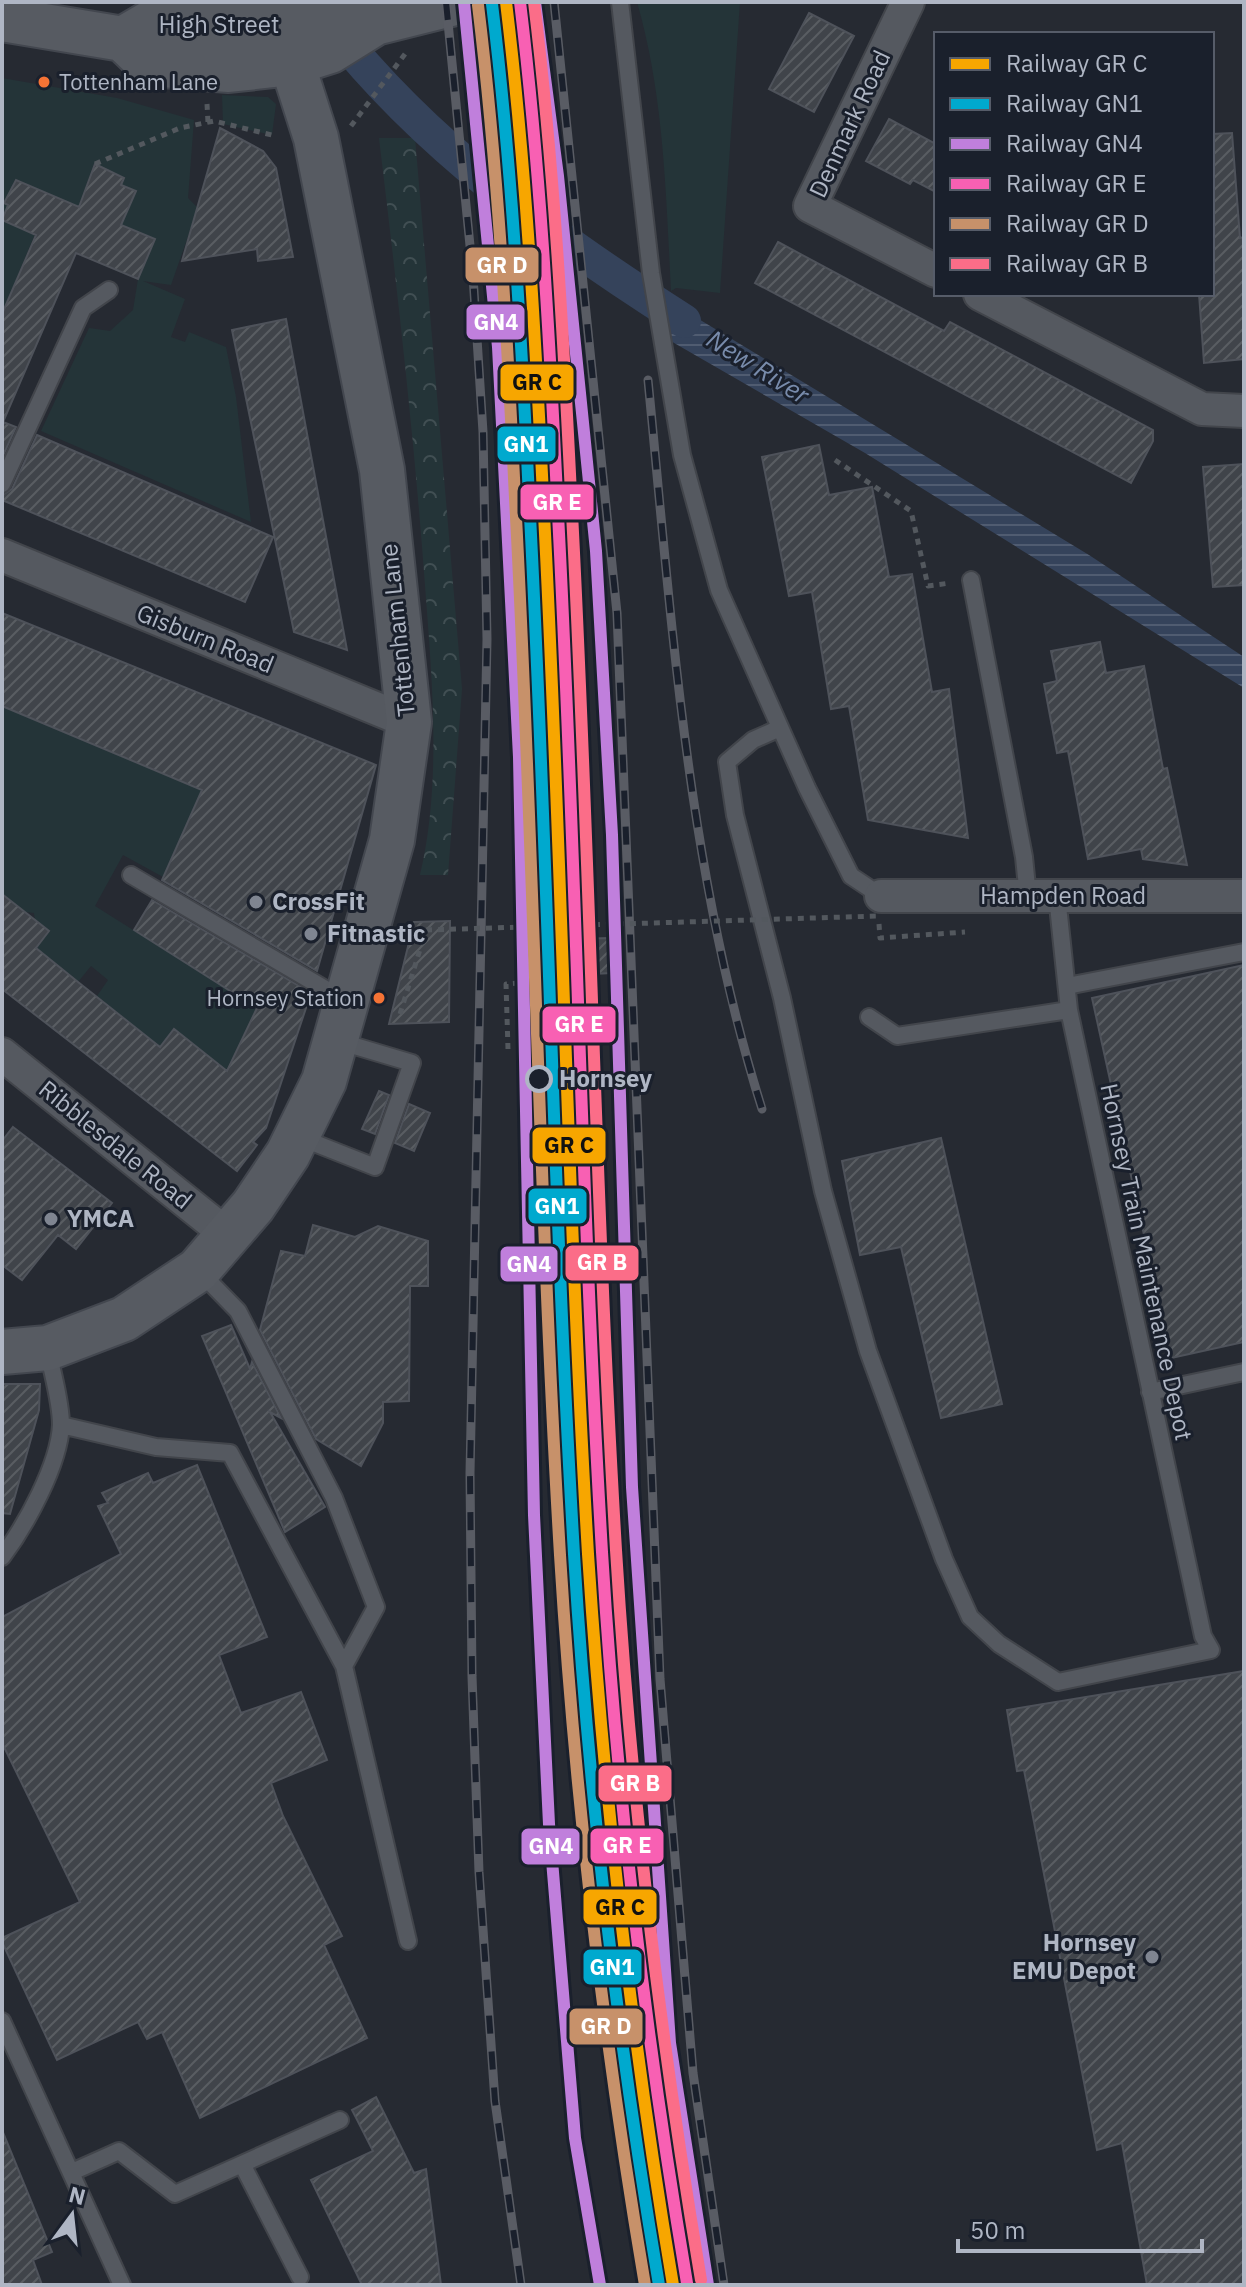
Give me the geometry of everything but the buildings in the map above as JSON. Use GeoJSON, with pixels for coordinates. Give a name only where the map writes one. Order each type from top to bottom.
{"type":"FeatureCollection","features":[{"type":"Feature","properties":{"kind":"main road"},"geometry":{"type":"LineString","coordinates":[[304,40],[390,25],[459,2]]}},
{"type":"Feature","properties":{"kind":"main road","name":"High Street"},"geometry":{"type":"LineString","coordinates":[[6,20],[123,39],[149,64],[229,70],[304,40]]}},
{"type":"Feature","properties":{"kind":"main road","name":"Tottenham Lane"},"geometry":{"type":"LineString","coordinates":[[2,1352],[48,1348],[124,1319],[198,1270],[253,1206],[297,1137],[324,1081],[392,840],[409,722],[382,470],[316,138],[304,40]]}},
{"type":"Feature","properties":{"kind":"street","name":"Denmark Road"},"geometry":{"type":"LineString","coordinates":[[908,2],[810,206],[934,270]]}},
{"type":"Feature","properties":{"kind":"street"},"geometry":{"type":"LineString","coordinates":[[984,296],[1202,409],[1244,411]]}},
{"type":"Feature","properties":{"kind":"street","name":"Gisburn Road"},"geometry":{"type":"LineString","coordinates":[[2,555],[409,722]]}},
{"type":"Feature","properties":{"kind":"street","name":"Hampden Road"},"geometry":{"type":"LineString","coordinates":[[881,896],[1244,896]]}},
{"type":"Feature","properties":{"kind":"street","name":"Ribblesdale Road"},"geometry":{"type":"LineString","coordinates":[[2,1054],[229,1236]]}},
{"type":"Feature","properties":{"kind":"lane"},"geometry":{"type":"LineString","coordinates":[[620,2],[651,273],[682,455],[719,590],[780,728],[851,876],[881,896]]}},
{"type":"Feature","properties":{"kind":"lane"},"geometry":{"type":"LineString","coordinates":[[2,484],[83,308],[109,290]]}},
{"type":"Feature","properties":{"kind":"lane","name":"Hornsey Train Maintenance Depot"},"geometry":{"type":"LineString","coordinates":[[780,728],[753,740],[727,762],[735,815],[782,998],[823,1191],[868,1351],[950,1573],[970,1617],[999,1644],[1058,1682],[1211,1650],[1203,1636],[1150,1392],[1069,1010],[1067,986],[1042,896],[1024,857],[971,580]]}},
{"type":"Feature","properties":{"kind":"lane"},"geometry":{"type":"LineString","coordinates":[[131,875],[343,1022],[412,1063],[375,1167],[297,1137]]}},
{"type":"Feature","properties":{"kind":"lane"},"geometry":{"type":"LineString","coordinates":[[1067,986],[1244,952]]}},
{"type":"Feature","properties":{"kind":"lane"},"geometry":{"type":"LineString","coordinates":[[869,1017],[897,1036],[1069,1010]]}},
{"type":"Feature","properties":{"kind":"lane"},"geometry":{"type":"LineString","coordinates":[[198,1270],[238,1311],[334,1498],[376,1607],[344,1666]]}},
{"type":"Feature","properties":{"kind":"lane"},"geometry":{"type":"LineString","coordinates":[[2,1557],[18,1536],[43,1484],[61,1425],[48,1348]]}},
{"type":"Feature","properties":{"kind":"lane"},"geometry":{"type":"LineString","coordinates":[[1150,1392],[1244,1372]]}},
{"type":"Feature","properties":{"kind":"lane"},"geometry":{"type":"LineString","coordinates":[[61,1425],[156,1447],[230,1453],[344,1666],[408,1941]]}},
{"type":"Feature","properties":{"kind":"lane"},"geometry":{"type":"LineString","coordinates":[[2,2021],[122,2285]]}},
{"type":"Feature","properties":{"kind":"lane"},"geometry":{"type":"LineString","coordinates":[[72,2172],[119,2151],[175,2194],[340,2120]]}},
{"type":"Feature","properties":{"kind":"lane"},"geometry":{"type":"LineString","coordinates":[[242,2164],[300,2277]]}},
{"type":"Feature","properties":{"kind":"path"},"geometry":{"type":"LineString","coordinates":[[366,108],[390,25]]}},
{"type":"Feature","properties":{"kind":"path"},"geometry":{"type":"LineString","coordinates":[[95,164],[180,128],[214,121],[285,136]]}},
{"type":"Feature","properties":{"kind":"path"},"geometry":{"type":"LineString","coordinates":[[835,460],[911,511],[928,586],[971,580]]}},
{"type":"Feature","properties":{"kind":"path"},"geometry":{"type":"LineString","coordinates":[[400,1014],[426,930],[878,916],[880,938],[965,932]]}},
{"type":"Feature","properties":{"kind":"path"},"geometry":{"type":"LineString","coordinates":[[590,925],[592,1046]]}},
{"type":"Feature","properties":{"kind":"path"},"geometry":{"type":"LineString","coordinates":[[508,1049],[506,984],[590,978]]}},
{"type":"Feature","properties":{"kind":"green space"},"geometry":{"type":"Polygon","coordinates":[[[637,2],[740,2],[720,293],[676,288],[671,291],[658,109],[637,2]]]}},
{"type":"Feature","properties":{"kind":"green space"},"geometry":{"type":"Polygon","coordinates":[[[2,78],[117,98],[194,120],[188,198],[198,208],[171,285],[143,281],[185,299],[171,337],[185,342],[189,332],[226,347],[236,397],[251,522],[41,431],[89,328],[110,331],[133,310],[138,279],[155,239],[121,225],[135,192],[121,185],[124,178],[94,164],[72,225],[52,195],[15,180],[5,203],[35,234],[2,314],[2,78]]]}},
{"type":"Feature","properties":{"kind":"green space"},"geometry":{"type":"Polygon","coordinates":[[[222,95],[268,97],[276,104],[272,135],[223,124],[222,95]]]}},
{"type":"Feature","properties":{"kind":"green space"},"geometry":{"type":"Polygon","coordinates":[[[379,138],[415,138],[462,689],[448,875],[420,875],[427,840],[433,767],[430,657],[399,305],[379,138]]]}},
{"type":"Feature","properties":{"kind":"green space"},"geometry":{"type":"Polygon","coordinates":[[[2,706],[133,761],[150,723],[154,769],[202,790],[163,877],[123,855],[95,906],[257,1008],[223,1077],[191,1042],[186,1039],[160,1047],[97,996],[108,980],[91,966],[78,982],[36,948],[49,931],[35,920],[34,913],[2,909],[2,706]]]}},
{"type":"Feature","properties":{"kind":"water"},"geometry":{"type":"Polygon","coordinates":[[[654,292],[1089,555],[1244,657],[1244,688],[865,453],[662,336],[654,292]]]}},
{"type":"Feature","properties":{"kind":"waterway","name":"New River"},"geometry":{"type":"LineString","coordinates":[[331,25],[408,111],[494,188],[588,257],[684,321]]}},
{"type":"Feature","properties":{"kind":"railway"},"geometry":{"type":"LineString","coordinates":[[446,2],[473,276],[483,432],[487,639],[470,1473],[472,1676],[479,1872],[495,2101],[521,2285]]}},
{"type":"Feature","properties":{"kind":"railway"},"geometry":{"type":"LineString","coordinates":[[554,2],[617,613],[660,1679],[693,2073],[724,2285]]}},
{"type":"Feature","properties":{"kind":"railway"},"geometry":{"type":"LineString","coordinates":[[648,380],[675,656],[700,840],[716,930],[762,1109]]}},
{"type":"Feature","properties":{"kind":"transit line"},"geometry":{"type":"LineString","coordinates":[[506,2],[524,187],[537,372],[588,1554],[611,1829],[632,2012],[673,2285]]}},
{"type":"Feature","properties":{"kind":"transit line"},"geometry":{"type":"LineString","coordinates":[[520,2],[538,187],[551,371],[589,1288],[608,1644],[635,1919],[687,2283]]}},
{"type":"Feature","properties":{"kind":"transit line"},"geometry":{"type":"LineString","coordinates":[[534,2],[552,186],[565,371],[578,626],[603,1286],[622,1642],[660,2008],[701,2280]]}},
{"type":"Feature","properties":{"kind":"transit line"},"geometry":{"type":"LineString","coordinates":[[478,5],[496,190],[509,374],[547,1291],[566,1647],[604,2012],[645,2285]]}},
{"type":"Feature","properties":{"kind":"rail line","name":"GN4"},"geometry":{"type":"LineString","coordinates":[[464,2],[498,347],[519,757],[534,1515],[549,1824],[575,2138],[600,2285]]}},
{"type":"Feature","properties":{"kind":"rail line","name":"GN4"},"geometry":{"type":"LineString","coordinates":[[535,2],[558,176],[596,551],[612,835],[632,1487],[670,2043],[708,2285]]}},
{"type":"Feature","properties":{"kind":"rail line","name":"GN1"},"geometry":{"type":"LineString","coordinates":[[492,4],[510,189],[523,373],[561,1290],[580,1646],[607,1921],[659,2285]]}},
{"type":"Feature","properties":{"kind":"place","name":"Tottenham Lane"},"geometry":{"type":"Point","coordinates":[44,82]}},
{"type":"Feature","properties":{"kind":"place","name":"CrossFit"},"geometry":{"type":"Point","coordinates":[256,902]}},
{"type":"Feature","properties":{"kind":"place","name":"Fitnastic"},"geometry":{"type":"Point","coordinates":[311,934]}},
{"type":"Feature","properties":{"kind":"place","name":"Hornsey Station"},"geometry":{"type":"Point","coordinates":[379,998]}},
{"type":"Feature","properties":{"kind":"place","name":"Hornsey"},"geometry":{"type":"Point","coordinates":[539,1079]}},
{"type":"Feature","properties":{"kind":"place","name":"YMCA"},"geometry":{"type":"Point","coordinates":[51,1219]}},
{"type":"Feature","properties":{"kind":"place","name":"Hornsey EMU Depot"},"geometry":{"type":"Point","coordinates":[1152,1957]}}]}
